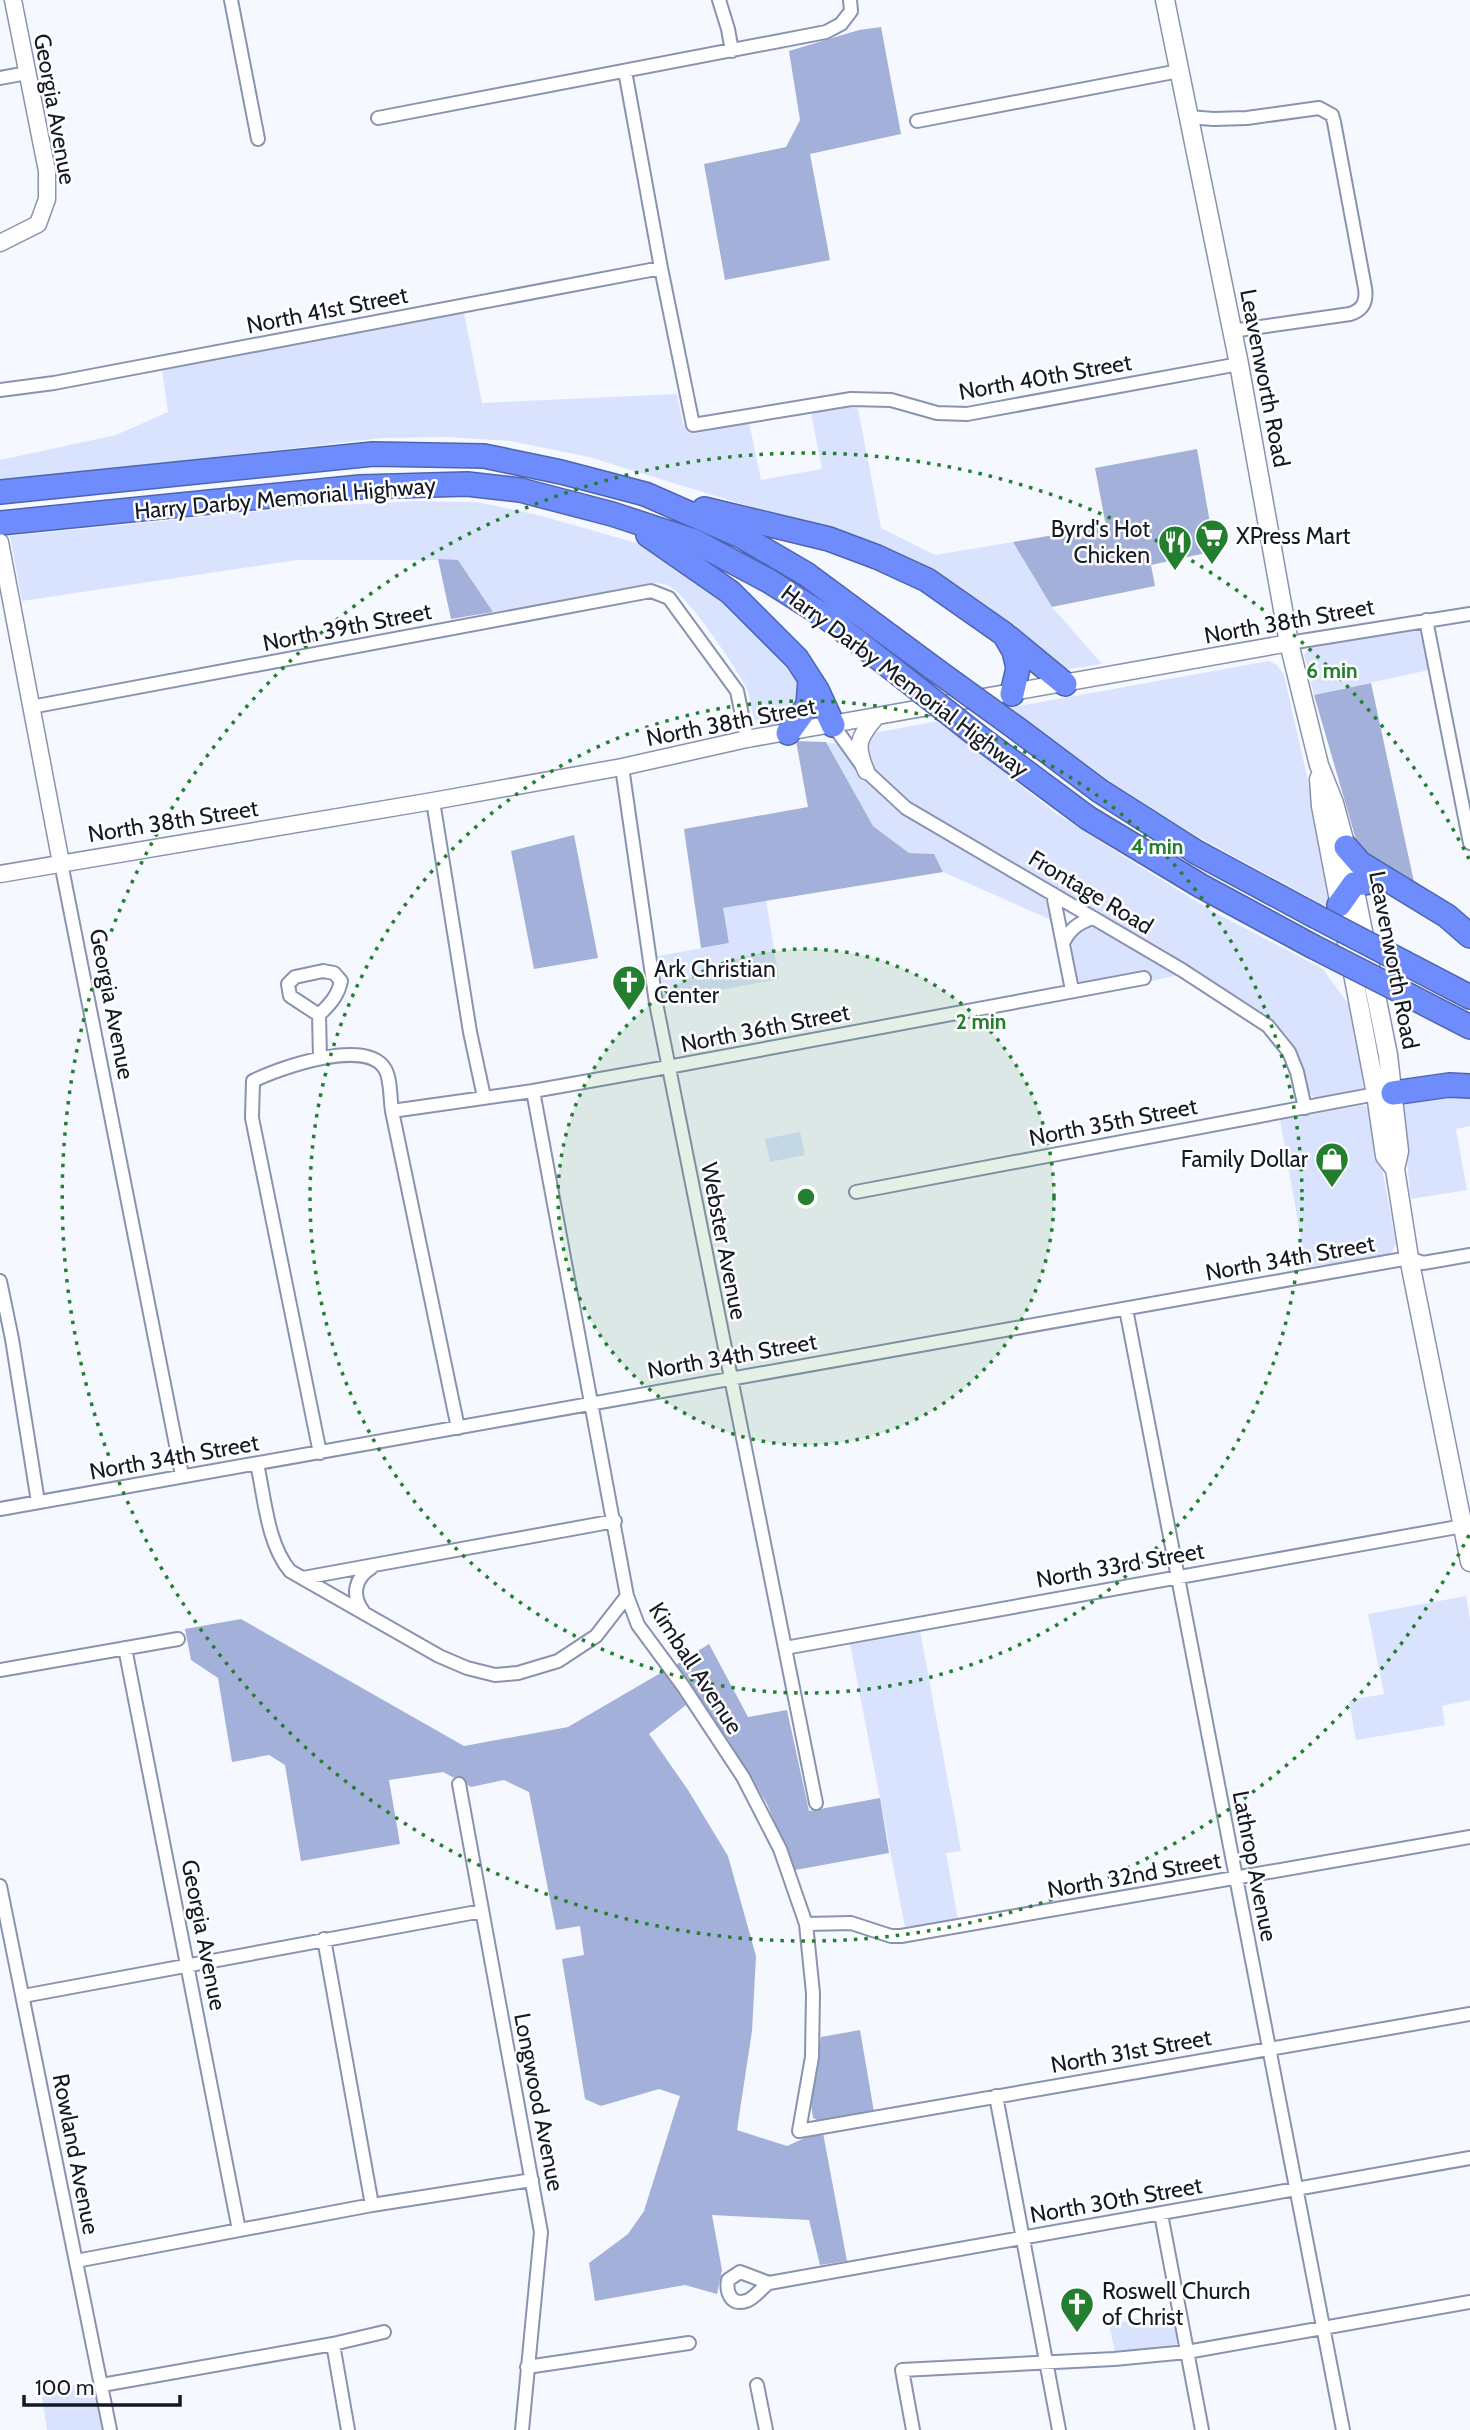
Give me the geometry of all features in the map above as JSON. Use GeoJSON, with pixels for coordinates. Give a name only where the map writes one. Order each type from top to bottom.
{"type":"FeatureCollection","features":[{"type":"Feature","properties":{"kind":"highway","name":"Harry Darby Memorial Highway"},"geometry":{"type":"LineString","coordinates":[[0,492],[373,454],[484,456],[646,494],[741,536],[806,574],[1100,791],[1196,852],[1470,997]]}},
{"type":"Feature","properties":{"kind":"highway","name":"Harry Darby Memorial Highway"},"geometry":{"type":"LineString","coordinates":[[0,523],[359,487],[467,484],[520,490],[612,514],[694,541],[769,581],[826,617],[1088,818],[1200,886],[1470,1027]]}},
{"type":"Feature","properties":{"kind":"highway"},"geometry":{"type":"LineString","coordinates":[[646,494],[829,539],[927,580],[1004,634],[1065,684]]}},
{"type":"Feature","properties":{"kind":"highway"},"geometry":{"type":"LineString","coordinates":[[612,514],[662,543],[730,592],[797,659],[833,725]]}},
{"type":"Feature","properties":{"kind":"highway"},"geometry":{"type":"LineString","coordinates":[[1004,634],[1014,651],[1017,668],[1013,694]]}},
{"type":"Feature","properties":{"kind":"highway"},"geometry":{"type":"LineString","coordinates":[[788,733],[808,705],[810,680]]}},
{"type":"Feature","properties":{"kind":"highway"},"geometry":{"type":"LineString","coordinates":[[1346,847],[1360,863],[1447,916],[1470,936]]}},
{"type":"Feature","properties":{"kind":"highway"},"geometry":{"type":"LineString","coordinates":[[1339,905],[1354,884],[1387,880]]}},
{"type":"Feature","properties":{"kind":"highway"},"geometry":{"type":"LineString","coordinates":[[1385,1094],[1448,1085],[1470,1086]]}},
{"type":"Feature","properties":{"kind":"main road","name":"Leavenworth Road"},"geometry":{"type":"LineString","coordinates":[[1165,0],[1239,364],[1289,643],[1319,765],[1334,803],[1354,884],[1385,1094]]}},
{"type":"Feature","properties":{"kind":"main road","name":"Leavenworth Road"},"geometry":{"type":"LineString","coordinates":[[1319,765],[1321,806],[1339,905],[1399,1151],[1395,1169],[1409,1258],[1463,1495],[1463,1526],[1470,1562]]}},
{"type":"Feature","properties":{"kind":"street","name":"Georgia Avenue"},"geometry":{"type":"LineString","coordinates":[[0,243],[38,224],[47,199],[47,171],[13,0]]}},
{"type":"Feature","properties":{"kind":"street"},"geometry":{"type":"LineString","coordinates":[[231,0],[258,139]]}},
{"type":"Feature","properties":{"kind":"street"},"geometry":{"type":"LineString","coordinates":[[719,0],[729,29],[732,51]]}},
{"type":"Feature","properties":{"kind":"street"},"geometry":{"type":"LineString","coordinates":[[377,118],[826,32],[841,24],[850,5]]}},
{"type":"Feature","properties":{"kind":"street"},"geometry":{"type":"LineString","coordinates":[[625,71],[661,268]]}},
{"type":"Feature","properties":{"kind":"street"},"geometry":{"type":"LineString","coordinates":[[917,121],[1179,71]]}},
{"type":"Feature","properties":{"kind":"street"},"geometry":{"type":"LineString","coordinates":[[0,78],[27,73]]}},
{"type":"Feature","properties":{"kind":"street"},"geometry":{"type":"LineString","coordinates":[[1189,117],[1247,118],[1319,108],[1327,111],[1334,122],[1366,288],[1364,305],[1357,312],[1350,314],[1232,331]]}},
{"type":"Feature","properties":{"kind":"street","name":"North 41st Street"},"geometry":{"type":"LineString","coordinates":[[0,390],[54,383],[661,268]]}},
{"type":"Feature","properties":{"kind":"street","name":"North 40th Street"},"geometry":{"type":"LineString","coordinates":[[661,268],[693,425],[852,399],[891,400],[937,413],[977,413],[1239,364]]}},
{"type":"Feature","properties":{"kind":"street","name":"Georgia Avenue"},"geometry":{"type":"LineString","coordinates":[[1,549],[182,1475]]}},
{"type":"Feature","properties":{"kind":"street","name":"North 39th Street"},"geometry":{"type":"LineString","coordinates":[[32,707],[651,592],[669,598],[737,691],[747,739]]}},
{"type":"Feature","properties":{"kind":"street","name":"North 38th Street"},"geometry":{"type":"LineString","coordinates":[[0,874],[433,801],[622,767],[747,739],[1289,643],[1470,614]]}},
{"type":"Feature","properties":{"kind":"street"},"geometry":{"type":"LineString","coordinates":[[1426,621],[1470,843]]}},
{"type":"Feature","properties":{"kind":"street"},"geometry":{"type":"LineString","coordinates":[[866,771],[859,744],[862,734],[875,718]]}},
{"type":"Feature","properties":{"kind":"street","name":"Frontage Road"},"geometry":{"type":"LineString","coordinates":[[833,725],[866,771],[906,808],[1182,970],[1268,1026],[1289,1052],[1297,1072],[1305,1108]]}},
{"type":"Feature","properties":{"kind":"street","name":"Webster Avenue"},"geometry":{"type":"LineString","coordinates":[[622,767],[640,879],[647,947],[668,1068],[816,1804]]}},
{"type":"Feature","properties":{"kind":"street"},"geometry":{"type":"LineString","coordinates":[[433,801],[470,1032],[484,1097]]}},
{"type":"Feature","properties":{"kind":"street"},"geometry":{"type":"LineString","coordinates":[[1053,894],[1072,990]]}},
{"type":"Feature","properties":{"kind":"street"},"geometry":{"type":"LineString","coordinates":[[1063,943],[1075,926],[1093,918]]}},
{"type":"Feature","properties":{"kind":"street","name":"North 36th Street"},"geometry":{"type":"LineString","coordinates":[[392,1111],[668,1068],[1144,978]]}},
{"type":"Feature","properties":{"kind":"street"},"geometry":{"type":"LineString","coordinates":[[319,1015],[320,1057]]}},
{"type":"Feature","properties":{"kind":"street"},"geometry":{"type":"LineString","coordinates":[[320,1453],[253,1118],[253,1081],[320,1057],[369,1056],[380,1062],[387,1071],[392,1111],[458,1428]]}},
{"type":"Feature","properties":{"kind":"street","name":"Kimball Avenue"},"geometry":{"type":"LineString","coordinates":[[533,1091],[628,1596],[638,1625],[683,1686],[743,1777],[780,1849],[806,1924],[813,1993],[812,2057],[799,2131]]}},
{"type":"Feature","properties":{"kind":"street","name":"North 35th Street"},"geometry":{"type":"LineString","coordinates":[[856,1192],[1385,1094]]}},
{"type":"Feature","properties":{"kind":"street","name":"North 34th Street"},"geometry":{"type":"LineString","coordinates":[[0,1508],[1409,1258],[1423,1264],[1470,1255]]}},
{"type":"Feature","properties":{"kind":"street"},"geometry":{"type":"LineString","coordinates":[[0,1281],[38,1502]]}},
{"type":"Feature","properties":{"kind":"street","name":"Lathrop Avenue"},"geometry":{"type":"LineString","coordinates":[[1126,1309],[1343,2430]]}},
{"type":"Feature","properties":{"kind":"street"},"geometry":{"type":"LineString","coordinates":[[257,1464],[274,1543],[290,1571],[439,1656],[467,1668],[495,1675],[518,1673],[558,1661],[596,1636],[628,1596]]}},
{"type":"Feature","properties":{"kind":"street"},"geometry":{"type":"LineString","coordinates":[[303,1578],[615,1521]]}},
{"type":"Feature","properties":{"kind":"street","name":"North 33rd Street"},"geometry":{"type":"LineString","coordinates":[[785,1648],[1463,1526]]}},
{"type":"Feature","properties":{"kind":"street"},"geometry":{"type":"LineString","coordinates":[[365,1614],[356,1597],[356,1584],[362,1573],[374,1566]]}},
{"type":"Feature","properties":{"kind":"street"},"geometry":{"type":"LineString","coordinates":[[0,1670],[178,1639]]}},
{"type":"Feature","properties":{"kind":"street","name":"Georgia Avenue"},"geometry":{"type":"LineString","coordinates":[[125,1648],[239,2231]]}},
{"type":"Feature","properties":{"kind":"street","name":"Longwood Avenue"},"geometry":{"type":"LineString","coordinates":[[459,1784],[541,2232],[522,2430]]}},
{"type":"Feature","properties":{"kind":"street","name":"North 32nd Street"},"geometry":{"type":"LineString","coordinates":[[806,1924],[851,1923],[891,1936],[901,1936],[1470,1837]]}},
{"type":"Feature","properties":{"kind":"street","name":"Rowland Avenue"},"geometry":{"type":"LineString","coordinates":[[0,1886],[110,2430]]}},
{"type":"Feature","properties":{"kind":"street"},"geometry":{"type":"LineString","coordinates":[[23,1996],[482,1911]]}},
{"type":"Feature","properties":{"kind":"street"},"geometry":{"type":"LineString","coordinates":[[324,1939],[372,2205]]}},
{"type":"Feature","properties":{"kind":"street","name":"North 31st Street"},"geometry":{"type":"LineString","coordinates":[[799,2131],[1470,2014]]}},
{"type":"Feature","properties":{"kind":"street"},"geometry":{"type":"LineString","coordinates":[[996,2096],[1059,2430]]}},
{"type":"Feature","properties":{"kind":"street","name":"North 30th Street"},"geometry":{"type":"LineString","coordinates":[[769,2283],[1470,2158]]}},
{"type":"Feature","properties":{"kind":"street"},"geometry":{"type":"LineString","coordinates":[[76,2262],[372,2205],[532,2180]]}},
{"type":"Feature","properties":{"kind":"street"},"geometry":{"type":"LineString","coordinates":[[1161,2214],[1202,2430]]}},
{"type":"Feature","properties":{"kind":"street"},"geometry":{"type":"LineString","coordinates":[[913,2430],[902,2370],[1187,2352],[1470,2302]]}},
{"type":"Feature","properties":{"kind":"street"},"geometry":{"type":"LineString","coordinates":[[102,2385],[333,2344],[384,2332]]}},
{"type":"Feature","properties":{"kind":"street"},"geometry":{"type":"LineString","coordinates":[[527,2367],[689,2343]]}},
{"type":"Feature","properties":{"kind":"street"},"geometry":{"type":"LineString","coordinates":[[333,2344],[348,2430]]}},
{"type":"Feature","properties":{"kind":"street"},"geometry":{"type":"LineString","coordinates":[[757,2385],[766,2430]]}},
{"type":"Feature","properties":{"kind":"shaded area"},"geometry":{"type":"Polygon","coordinates":[[[881,27],[901,134],[810,154],[830,260],[725,280],[704,164],[786,147],[800,120],[789,51],[859,30],[881,27]]]}},
{"type":"Feature","properties":{"kind":"shaded area"},"geometry":{"type":"Polygon","coordinates":[[[464,313],[482,403],[677,394],[683,424],[694,434],[749,422],[761,480],[822,469],[811,413],[846,407],[858,409],[881,528],[935,555],[1013,542],[1052,607],[1102,664],[1069,669],[1053,664],[981,603],[875,545],[589,457],[510,441],[447,437],[382,438],[0,482],[0,460],[116,435],[168,412],[162,370],[464,313]]]}},
{"type":"Feature","properties":{"kind":"shaded area"},"geometry":{"type":"Polygon","coordinates":[[[1197,449],[1215,551],[1151,565],[1155,586],[1052,607],[1013,542],[1106,526],[1095,468],[1197,449]]]}},
{"type":"Feature","properties":{"kind":"shaded area"},"geometry":{"type":"Polygon","coordinates":[[[416,501],[477,502],[538,515],[647,546],[721,596],[793,670],[802,694],[786,720],[773,728],[760,728],[754,718],[746,687],[722,648],[687,602],[663,584],[653,583],[493,612],[458,560],[297,560],[22,601],[10,536],[303,507],[416,501]]]}},
{"type":"Feature","properties":{"kind":"shaded area"},"geometry":{"type":"Polygon","coordinates":[[[438,559],[458,560],[493,612],[451,619],[438,559]]]}},
{"type":"Feature","properties":{"kind":"shaded area"},"geometry":{"type":"Polygon","coordinates":[[[1419,629],[1429,670],[1314,695],[1304,655],[1309,647],[1419,629]]]}},
{"type":"Feature","properties":{"kind":"shaded area"},"geometry":{"type":"Polygon","coordinates":[[[1269,661],[1277,665],[1284,675],[1308,781],[1331,909],[1193,834],[1114,784],[1008,708],[1269,661]]]}},
{"type":"Feature","properties":{"kind":"shaded area"},"geometry":{"type":"Polygon","coordinates":[[[1371,683],[1414,882],[1370,856],[1357,843],[1314,695],[1371,683]]]}},
{"type":"Feature","properties":{"kind":"shaded area"},"geometry":{"type":"Polygon","coordinates":[[[938,721],[1057,814],[1212,911],[1323,969],[1351,1008],[1366,1082],[1363,1089],[1315,1098],[1310,1094],[1300,1058],[1286,1035],[1265,1014],[1152,944],[921,810],[894,789],[867,759],[866,748],[874,733],[938,721]]]}},
{"type":"Feature","properties":{"kind":"shaded area"},"geometry":{"type":"Polygon","coordinates":[[[796,741],[826,742],[873,826],[909,853],[934,854],[943,872],[723,908],[729,943],[701,948],[684,829],[808,807],[796,741]]]}},
{"type":"Feature","properties":{"kind":"shaded area"},"geometry":{"type":"Polygon","coordinates":[[[826,742],[838,744],[846,750],[863,776],[888,802],[910,819],[1045,898],[1051,920],[943,872],[934,854],[909,853],[873,826],[826,742]]]}},
{"type":"Feature","properties":{"kind":"shaded area"},"geometry":{"type":"Polygon","coordinates":[[[574,835],[598,958],[534,969],[511,851],[574,835]]]}},
{"type":"Feature","properties":{"kind":"shaded area"},"geometry":{"type":"Polygon","coordinates":[[[766,900],[779,979],[662,1001],[653,957],[729,943],[722,908],[766,900]]]}},
{"type":"Feature","properties":{"kind":"shaded area"},"geometry":{"type":"Polygon","coordinates":[[[1098,928],[1177,975],[1152,981],[1148,971],[1079,982],[1072,962],[1072,941],[1078,929],[1098,928]]]}},
{"type":"Feature","properties":{"kind":"shaded area"},"geometry":{"type":"Polygon","coordinates":[[[1470,1092],[1470,1126],[1456,1129],[1467,1190],[1411,1199],[1402,1115],[1405,1104],[1415,1095],[1470,1092]]]}},
{"type":"Feature","properties":{"kind":"shaded area"},"geometry":{"type":"Polygon","coordinates":[[[1363,1105],[1371,1109],[1396,1243],[1392,1252],[1383,1257],[1306,1267],[1280,1120],[1363,1105]]]}},
{"type":"Feature","properties":{"kind":"shaded area"},"geometry":{"type":"Polygon","coordinates":[[[800,1132],[805,1155],[770,1162],[765,1139],[800,1132]]]}},
{"type":"Feature","properties":{"kind":"shaded area"},"geometry":{"type":"Polygon","coordinates":[[[1466,1596],[1470,1619],[1470,1700],[1442,1706],[1445,1725],[1356,1740],[1349,1700],[1384,1694],[1368,1614],[1466,1596]]]}},
{"type":"Feature","properties":{"kind":"shaded area"},"geometry":{"type":"Polygon","coordinates":[[[241,1619],[464,1746],[568,1727],[664,1671],[686,1705],[649,1734],[688,1790],[728,1856],[756,1956],[752,2031],[737,2130],[787,2146],[823,2133],[847,2261],[820,2265],[809,2220],[712,2215],[722,2270],[717,2294],[685,2285],[595,2301],[589,2263],[628,2234],[644,2211],[680,2096],[659,2089],[601,2106],[585,2099],[562,1959],[584,1955],[580,1926],[556,1930],[529,1792],[504,1780],[471,1787],[443,1772],[389,1780],[400,1844],[301,1861],[285,1765],[269,1755],[232,1762],[218,1678],[191,1660],[185,1629],[241,1619]]]}},
{"type":"Feature","properties":{"kind":"shaded area"},"geometry":{"type":"Polygon","coordinates":[[[920,1631],[961,1851],[946,1853],[958,1920],[905,1927],[850,1644],[920,1631]]]}},
{"type":"Feature","properties":{"kind":"shaded area"},"geometry":{"type":"Polygon","coordinates":[[[709,1644],[748,1717],[787,1710],[809,1811],[880,1798],[889,1853],[795,1870],[767,1804],[727,1738],[674,1666],[709,1644]]]}},
{"type":"Feature","properties":{"kind":"shaded area"},"geometry":{"type":"Polygon","coordinates":[[[860,2030],[874,2112],[821,2122],[813,2118],[811,2105],[821,2037],[860,2030]]]}},
{"type":"Feature","properties":{"kind":"shaded area"},"geometry":{"type":"Polygon","coordinates":[[[1172,2312],[1178,2343],[1173,2346],[1115,2352],[1109,2324],[1172,2312]]]}},
{"type":"Feature","properties":{"kind":"shaded area"},"geometry":{"type":"Polygon","coordinates":[[[93,2382],[102,2430],[47,2430],[41,2391],[93,2382]]]}},
{"type":"Feature","properties":{"kind":"place","name":"XPress Mart"},"geometry":{"type":"Point","coordinates":[1212,566]}},
{"type":"Feature","properties":{"kind":"place","name":"Byrd's Hot Chicken"},"geometry":{"type":"Point","coordinates":[1175,572]}},
{"type":"Feature","properties":{"kind":"place","name":"Ark Christian Center"},"geometry":{"type":"Point","coordinates":[629,1012]}},
{"type":"Feature","properties":{"kind":"place","name":"Family Dollar"},"geometry":{"type":"Point","coordinates":[1332,1189]}},
{"type":"Feature","properties":{"kind":"place","name":"Roswell Church of Christ"},"geometry":{"type":"Point","coordinates":[1077,2334]}}]}
